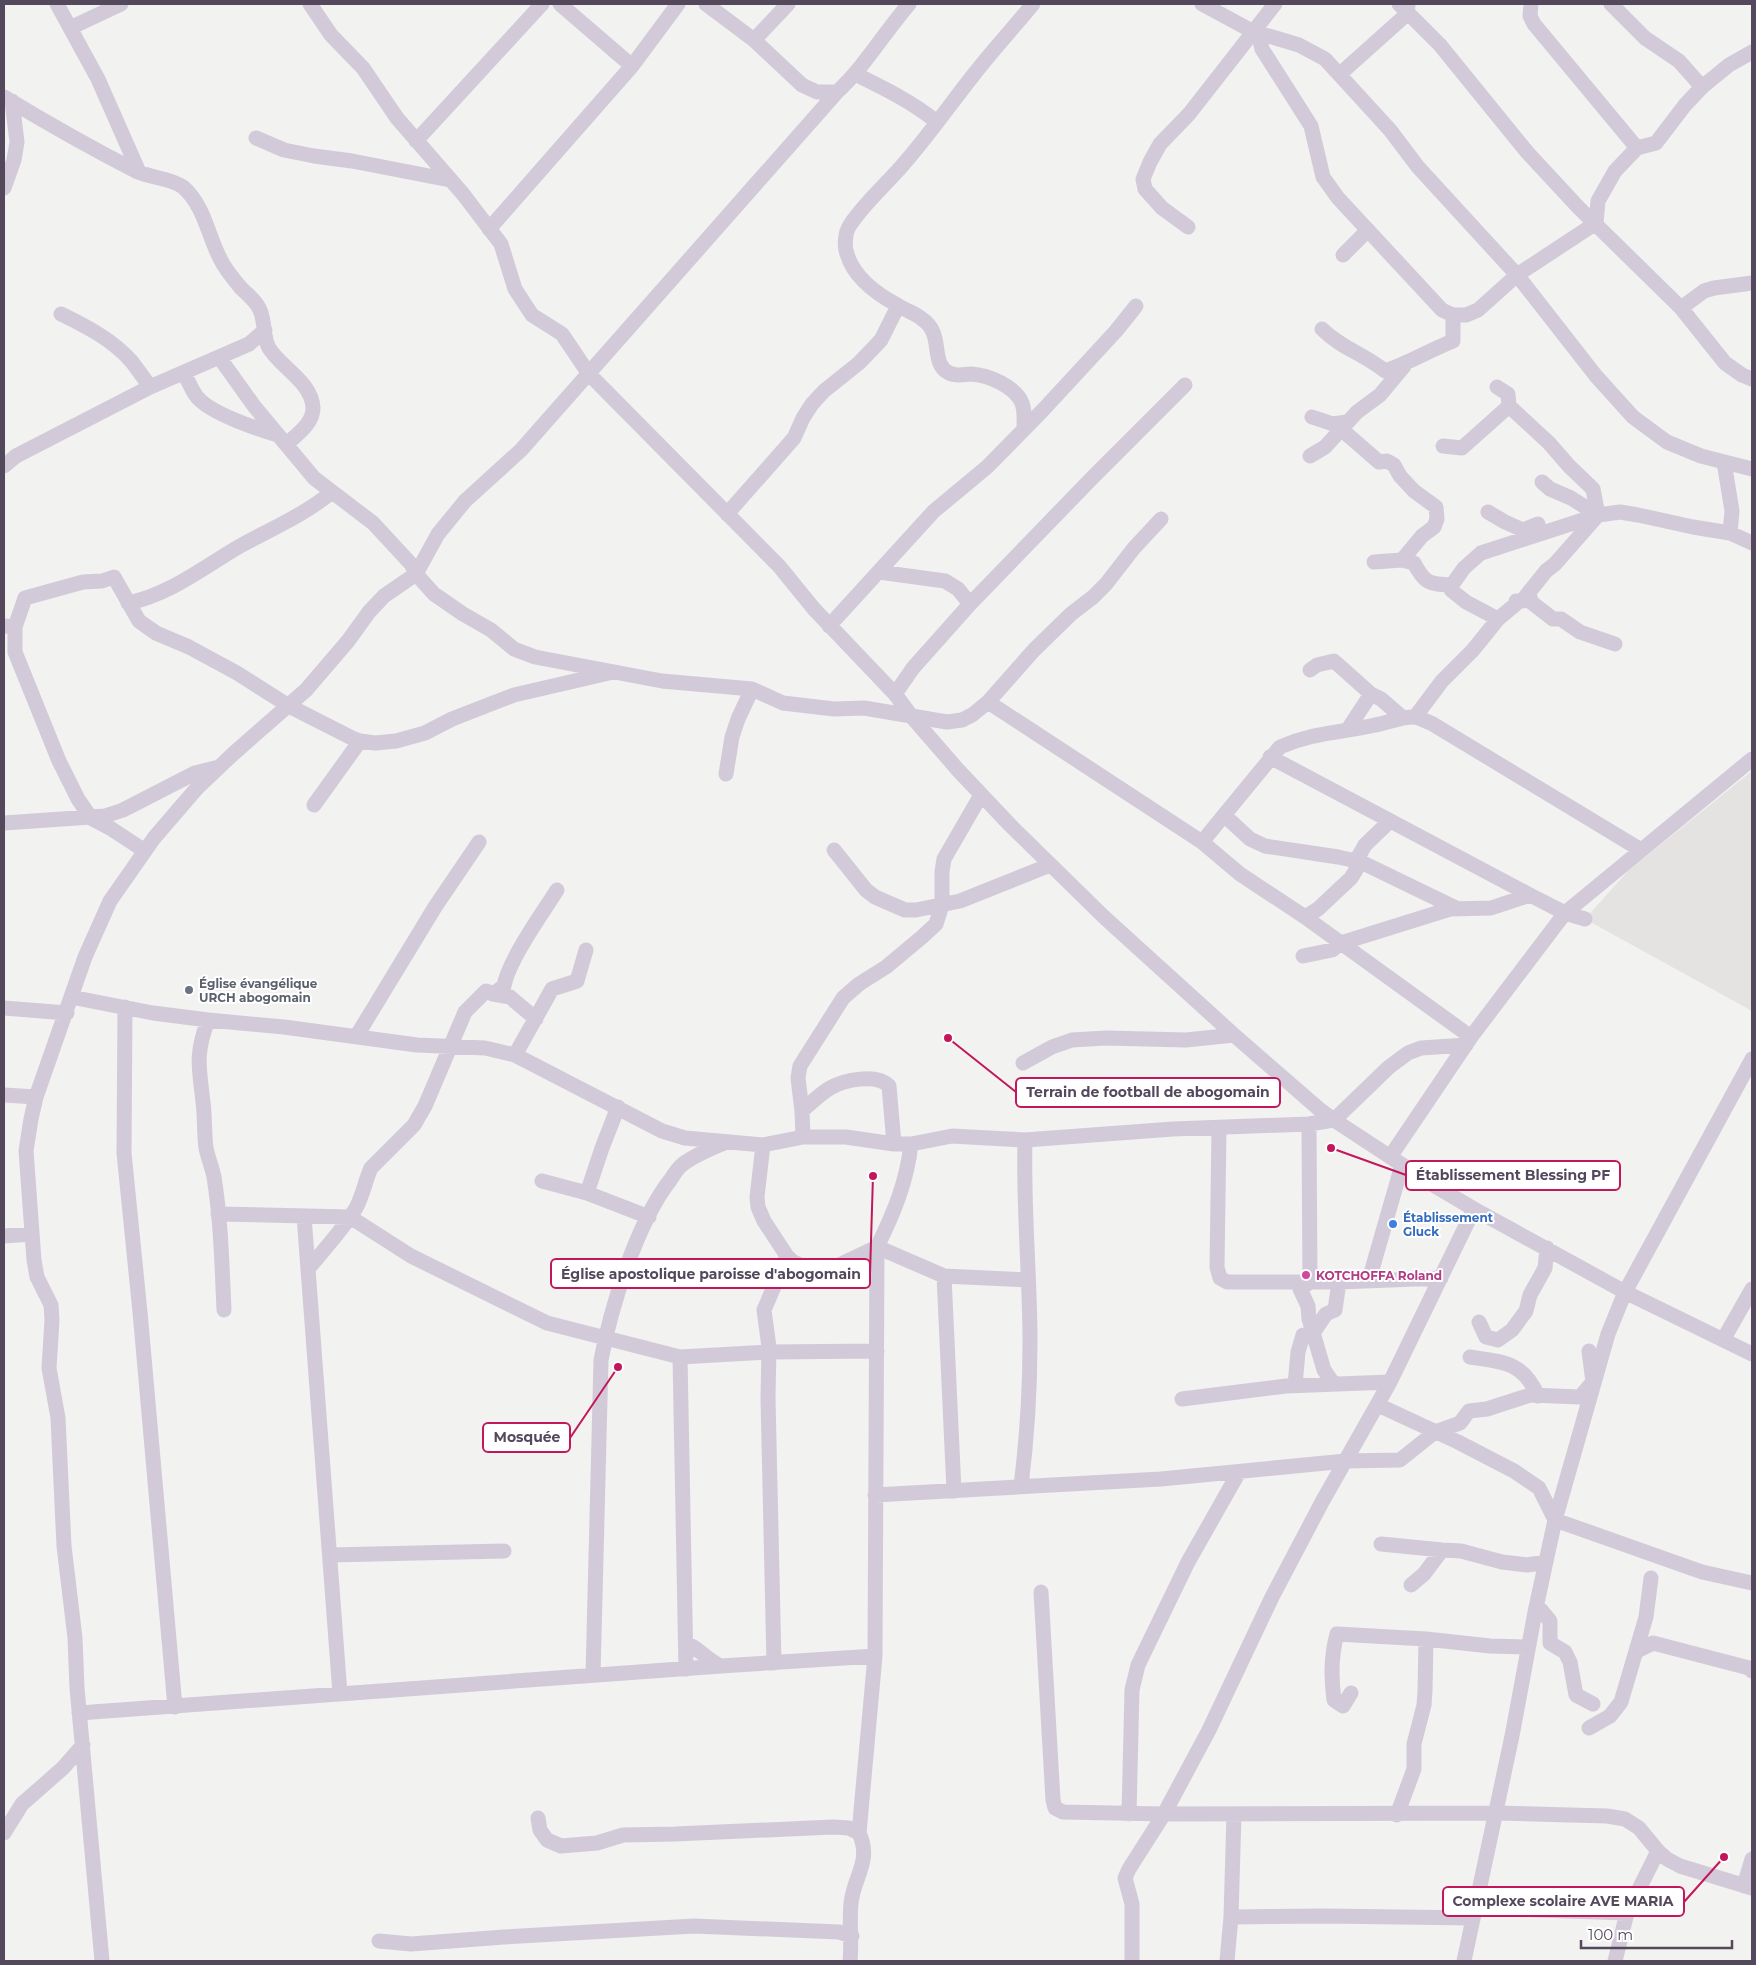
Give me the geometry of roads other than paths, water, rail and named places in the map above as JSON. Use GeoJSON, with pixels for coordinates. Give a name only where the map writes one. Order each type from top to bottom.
{"type":"FeatureCollection","features":[{"type":"Feature","properties":{"kind":"street"},"geometry":{"type":"LineString","coordinates":[[57,4],[98,79],[139,172]]}},
{"type":"Feature","properties":{"kind":"street"},"geometry":{"type":"LineString","coordinates":[[70,28],[121,4]]}},
{"type":"Feature","properties":{"kind":"street"},"geometry":{"type":"LineString","coordinates":[[310,4],[331,35],[363,68],[397,118],[502,244],[515,290],[532,315],[562,334],[589,374],[779,566],[829,626],[895,694],[912,717],[981,795],[1104,917],[1234,1035],[1334,1120],[1474,1209],[1625,1292],[1752,1354]]}},
{"type":"Feature","properties":{"kind":"street"},"geometry":{"type":"LineString","coordinates":[[416,141],[542,4]]}},
{"type":"Feature","properties":{"kind":"street"},"geometry":{"type":"LineString","coordinates":[[560,4],[632,66]]}},
{"type":"Feature","properties":{"kind":"street"},"geometry":{"type":"LineString","coordinates":[[489,229],[632,66],[678,4]]}},
{"type":"Feature","properties":{"kind":"street"},"geometry":{"type":"LineString","coordinates":[[706,4],[754,40],[802,85],[817,92],[837,92]]}},
{"type":"Feature","properties":{"kind":"street"},"geometry":{"type":"LineString","coordinates":[[754,40],[788,4]]}},
{"type":"Feature","properties":{"kind":"street"},"geometry":{"type":"LineString","coordinates":[[102,1961],[79,1713],[75,1638],[64,1546],[58,1418],[50,1368],[51,1305],[37,1277],[26,1151],[36,1097],[85,957],[110,901],[145,851],[198,788],[220,766],[306,690],[369,612],[384,596],[410,578],[438,534],[465,501],[521,450],[589,374],[837,92],[855,74],[909,4]]}},
{"type":"Feature","properties":{"kind":"street"},"geometry":{"type":"LineString","coordinates":[[1024,429],[1022,401],[1012,390],[987,376],[970,374],[959,376],[949,373],[941,367],[933,329],[924,320],[898,306],[864,283],[847,255],[845,241],[848,226],[908,160],[976,72],[1033,4]]}},
{"type":"Feature","properties":{"kind":"street"},"geometry":{"type":"LineString","coordinates":[[1202,4],[1255,32],[1299,45],[1325,59],[1390,130],[1418,167],[1517,276],[1590,368],[1633,417],[1667,442],[1701,456],[1752,469]]}},
{"type":"Feature","properties":{"kind":"street"},"geometry":{"type":"LineString","coordinates":[[1188,227],[1162,208],[1145,189],[1143,179],[1160,144],[1189,114],[1275,4]]}},
{"type":"Feature","properties":{"kind":"street"},"geometry":{"type":"LineString","coordinates":[[1531,4],[1530,16],[1534,24],[1637,148]]}},
{"type":"Feature","properties":{"kind":"street"},"geometry":{"type":"LineString","coordinates":[[1611,4],[1645,38],[1679,61],[1702,87]]}},
{"type":"Feature","properties":{"kind":"street"},"geometry":{"type":"LineString","coordinates":[[1340,74],[1405,7],[1440,45],[1528,152],[1681,308],[1725,363],[1742,375],[1752,379]]}},
{"type":"Feature","properties":{"kind":"street"},"geometry":{"type":"LineString","coordinates":[[1255,32],[1262,49],[1311,126],[1323,178],[1338,198],[1442,310],[1453,315],[1466,316],[1478,310],[1517,276],[1596,223]]}},
{"type":"Feature","properties":{"kind":"street"},"geometry":{"type":"LineString","coordinates":[[1596,223],[1598,201],[1615,171],[1637,148],[1656,143],[1685,105],[1702,87],[1729,65],[1752,52]]}},
{"type":"Feature","properties":{"kind":"street"},"geometry":{"type":"LineString","coordinates":[[855,74],[890,91],[919,108],[937,122]]}},
{"type":"Feature","properties":{"kind":"street"},"geometry":{"type":"LineString","coordinates":[[8,99],[72,137],[139,172],[181,186],[193,198],[222,263],[258,306],[264,319],[266,341],[270,349],[295,375],[312,403],[313,410],[308,423],[283,440]]}},
{"type":"Feature","properties":{"kind":"street"},"geometry":{"type":"LineString","coordinates":[[4,188],[14,160],[17,142],[8,99]]}},
{"type":"Feature","properties":{"kind":"street"},"geometry":{"type":"LineString","coordinates":[[256,138],[284,150],[450,180]]}},
{"type":"Feature","properties":{"kind":"street"},"geometry":{"type":"LineString","coordinates":[[1343,255],[1368,230]]}},
{"type":"Feature","properties":{"kind":"street"},"geometry":{"type":"LineString","coordinates":[[1681,308],[1704,291],[1752,283]]}},
{"type":"Feature","properties":{"kind":"street"},"geometry":{"type":"LineString","coordinates":[[727,514],[794,438],[812,404],[824,391],[859,363],[881,340],[898,306]]}},
{"type":"Feature","properties":{"kind":"street"},"geometry":{"type":"LineString","coordinates":[[829,626],[934,511],[987,467],[1024,429],[1116,331],[1136,306]]}},
{"type":"Feature","properties":{"kind":"street"},"geometry":{"type":"LineString","coordinates":[[61,314],[84,325],[110,342],[131,361],[150,387]]}},
{"type":"Feature","properties":{"kind":"street"},"geometry":{"type":"LineString","coordinates":[[1322,329],[1334,341],[1374,361],[1385,371],[1405,365],[1425,352],[1453,341],[1453,315]]}},
{"type":"Feature","properties":{"kind":"street"},"geometry":{"type":"LineString","coordinates":[[4,466],[16,456],[150,387],[249,344],[264,330]]}},
{"type":"Feature","properties":{"kind":"street"},"geometry":{"type":"LineString","coordinates":[[219,357],[244,392],[314,478],[373,523],[398,552],[400,574],[410,578],[463,614],[491,630],[514,649],[536,657],[662,681],[752,690],[783,703],[834,709],[864,708],[947,722],[962,720],[972,715],[988,702],[1034,650],[1071,614],[1106,584],[1134,548],[1161,519]]}},
{"type":"Feature","properties":{"kind":"street"},"geometry":{"type":"LineString","coordinates":[[1310,456],[1325,447],[1357,412],[1380,395],[1405,365]]}},
{"type":"Feature","properties":{"kind":"street"},"geometry":{"type":"LineString","coordinates":[[182,373],[200,400],[242,422],[283,440]]}},
{"type":"Feature","properties":{"kind":"street"},"geometry":{"type":"LineString","coordinates":[[895,694],[913,668],[970,604],[1092,477],[1185,385]]}},
{"type":"Feature","properties":{"kind":"street"},"geometry":{"type":"LineString","coordinates":[[1202,842],[1280,747],[1293,741],[1326,732],[1374,726],[1409,717],[1473,650],[1498,619],[1516,604],[1516,601],[1522,601],[1592,511],[1594,489],[1510,406],[1508,394],[1497,387]]}},
{"type":"Feature","properties":{"kind":"street"},"geometry":{"type":"LineString","coordinates":[[242,422],[244,392]]}},
{"type":"Feature","properties":{"kind":"street"},"geometry":{"type":"LineString","coordinates":[[1443,446],[1462,448],[1510,406]]}},
{"type":"Feature","properties":{"kind":"street"},"geometry":{"type":"LineString","coordinates":[[1312,417],[1344,426],[1379,462],[1387,461],[1394,464],[1400,476],[1414,491],[1436,507],[1437,519],[1434,527],[1422,536],[1402,560]]}},
{"type":"Feature","properties":{"kind":"street"},"geometry":{"type":"LineString","coordinates":[[1724,462],[1732,511],[1730,533]]}},
{"type":"Feature","properties":{"kind":"street"},"geometry":{"type":"LineString","coordinates":[[1542,482],[1550,489],[1571,498],[1592,511]]}},
{"type":"Feature","properties":{"kind":"street"},"geometry":{"type":"LineString","coordinates":[[128,603],[168,590],[252,539],[308,510],[332,492]]}},
{"type":"Feature","properties":{"kind":"street"},"geometry":{"type":"LineString","coordinates":[[1498,619],[1466,602],[1451,590],[1452,584],[1464,568],[1481,554],[1592,511]]}},
{"type":"Feature","properties":{"kind":"street"},"geometry":{"type":"LineString","coordinates":[[1488,512],[1522,530],[1592,511],[1620,512],[1730,533],[1752,543]]}},
{"type":"Feature","properties":{"kind":"street"},"geometry":{"type":"LineString","coordinates":[[1374,562],[1402,560],[1414,564],[1422,578],[1432,584],[1452,584]]}},
{"type":"Feature","properties":{"kind":"street"},"geometry":{"type":"LineString","coordinates":[[879,572],[944,581],[958,589],[970,604]]}},
{"type":"Feature","properties":{"kind":"street"},"geometry":{"type":"LineString","coordinates":[[145,851],[91,818],[78,799],[59,761],[15,652],[9,626],[25,598],[82,582],[102,581],[114,576],[139,621],[156,633],[189,647],[237,673],[289,706],[360,741],[375,743],[396,741],[425,733],[452,719],[514,696],[613,672]]}},
{"type":"Feature","properties":{"kind":"street"},"geometry":{"type":"LineString","coordinates":[[1529,592],[1531,602],[1553,619],[1561,619],[1580,632],[1615,644]]}},
{"type":"Feature","properties":{"kind":"street"},"geometry":{"type":"LineString","coordinates":[[1310,670],[1317,665],[1334,661],[1371,694],[1409,717],[1431,723],[1641,850]]}},
{"type":"Feature","properties":{"kind":"street"},"geometry":{"type":"LineString","coordinates":[[726,774],[732,737],[738,719],[752,690]]}},
{"type":"Feature","properties":{"kind":"street"},"geometry":{"type":"LineString","coordinates":[[1348,729],[1371,694]]}},
{"type":"Feature","properties":{"kind":"street"},"geometry":{"type":"LineString","coordinates":[[988,702],[1202,842],[1240,874],[1306,917],[1468,1041]]}},
{"type":"Feature","properties":{"kind":"street"},"geometry":{"type":"LineString","coordinates":[[314,805],[360,741]]}},
{"type":"Feature","properties":{"kind":"street"},"geometry":{"type":"LineString","coordinates":[[1270,757],[1530,895],[1565,912],[1586,919]]}},
{"type":"Feature","properties":{"kind":"street"},"geometry":{"type":"LineString","coordinates":[[1369,1280],[1396,1161],[1468,1041],[1565,912],[1752,759]]}},
{"type":"Feature","properties":{"kind":"street"},"geometry":{"type":"LineString","coordinates":[[4,823],[91,818],[123,810],[194,773],[220,766]]}},
{"type":"Feature","properties":{"kind":"street"},"geometry":{"type":"LineString","coordinates":[[803,1137],[798,1078],[800,1066],[843,998],[859,984],[886,967],[936,924],[942,905],[944,859],[981,795]]}},
{"type":"Feature","properties":{"kind":"street"},"geometry":{"type":"LineString","coordinates":[[1224,815],[1250,839],[1265,846],[1356,861],[1384,872],[1458,909]]}},
{"type":"Feature","properties":{"kind":"street"},"geometry":{"type":"LineString","coordinates":[[1306,917],[1318,909],[1351,878],[1356,870],[1356,861],[1365,845],[1390,821]]}},
{"type":"Feature","properties":{"kind":"street"},"geometry":{"type":"LineString","coordinates":[[356,1037],[435,907],[478,842]]}},
{"type":"Feature","properties":{"kind":"street"},"geometry":{"type":"LineString","coordinates":[[834,850],[860,884],[875,897],[905,910],[942,905],[975,896],[1050,865]]}},
{"type":"Feature","properties":{"kind":"street"},"geometry":{"type":"LineString","coordinates":[[493,994],[504,986],[506,977],[531,929],[557,890]]}},
{"type":"Feature","properties":{"kind":"street"},"geometry":{"type":"LineString","coordinates":[[1303,956],[1332,950],[1341,943],[1450,909],[1491,908],[1530,895]]}},
{"type":"Feature","properties":{"kind":"street"},"geometry":{"type":"LineString","coordinates":[[515,1055],[552,989],[577,981],[586,950]]}},
{"type":"Feature","properties":{"kind":"street"},"geometry":{"type":"LineString","coordinates":[[308,1269],[350,1217],[362,1195],[371,1168],[414,1125],[425,1106],[465,1012],[486,990],[493,994],[510,997],[536,1019]]}},
{"type":"Feature","properties":{"kind":"street"},"geometry":{"type":"LineString","coordinates":[[72,997],[208,1020],[284,1026],[417,1045],[485,1048],[515,1055],[662,1131],[685,1138],[763,1144],[803,1137],[846,1137],[894,1144],[911,1144],[952,1136],[1025,1140],[1174,1129],[1309,1124],[1334,1120],[1389,1067],[1408,1053],[1421,1048],[1468,1041]]}},
{"type":"Feature","properties":{"kind":"street"},"geometry":{"type":"LineString","coordinates":[[124,1007],[124,1153],[175,1708]]}},
{"type":"Feature","properties":{"kind":"street"},"geometry":{"type":"LineString","coordinates":[[4,1008],[66,1013]]}},
{"type":"Feature","properties":{"kind":"street"},"geometry":{"type":"LineString","coordinates":[[208,1020],[198,1052],[199,1079],[203,1102],[206,1148],[214,1175],[224,1310]]}},
{"type":"Feature","properties":{"kind":"street"},"geometry":{"type":"LineString","coordinates":[[1023,1063],[1052,1047],[1072,1040],[1106,1038],[1186,1040],[1234,1035]]}},
{"type":"Feature","properties":{"kind":"street"},"geometry":{"type":"LineString","coordinates":[[1464,1961],[1496,1814],[1535,1612],[1555,1520],[1608,1334],[1625,1292],[1752,1059]]}},
{"type":"Feature","properties":{"kind":"street"},"geometry":{"type":"LineString","coordinates":[[802,1111],[830,1088],[847,1082],[872,1078],[884,1081],[889,1086],[894,1144]]}},
{"type":"Feature","properties":{"kind":"street"},"geometry":{"type":"LineString","coordinates":[[4,1095],[36,1097]]}},
{"type":"Feature","properties":{"kind":"street"},"geometry":{"type":"LineString","coordinates":[[587,1193],[618,1107]]}},
{"type":"Feature","properties":{"kind":"street"},"geometry":{"type":"LineString","coordinates":[[1309,1124],[1310,1282]]}},
{"type":"Feature","properties":{"kind":"street"},"geometry":{"type":"LineString","coordinates":[[1219,1128],[1217,1267],[1220,1278],[1227,1282],[1339,1282],[1441,1278]]}},
{"type":"Feature","properties":{"kind":"street"},"geometry":{"type":"LineString","coordinates":[[682,1165],[685,1138]]}},
{"type":"Feature","properties":{"kind":"street"},"geometry":{"type":"LineString","coordinates":[[1021,1486],[1029,1416],[1030,1340],[1024,1201],[1025,1140]]}},
{"type":"Feature","properties":{"kind":"street"},"geometry":{"type":"LineString","coordinates":[[593,1675],[601,1360],[605,1339],[623,1278],[660,1192],[682,1165],[725,1142]]}},
{"type":"Feature","properties":{"kind":"street"},"geometry":{"type":"LineString","coordinates":[[763,1144],[757,1197],[758,1207],[764,1222],[787,1256],[800,1266],[838,1266],[877,1247],[944,1276],[1028,1280]]}},
{"type":"Feature","properties":{"kind":"street"},"geometry":{"type":"LineString","coordinates":[[850,1961],[852,1936],[851,1903],[864,1860],[864,1844],[859,1832],[875,1656],[877,1247],[900,1196],[908,1166],[911,1144]]}},
{"type":"Feature","properties":{"kind":"street"},"geometry":{"type":"LineString","coordinates":[[542,1180],[587,1193],[648,1217]]}},
{"type":"Feature","properties":{"kind":"street"},"geometry":{"type":"LineString","coordinates":[[1132,1961],[1132,1904],[1125,1878],[1129,1869],[1164,1814],[1209,1730],[1272,1598],[1322,1502],[1390,1382],[1474,1209]]}},
{"type":"Feature","properties":{"kind":"street"},"geometry":{"type":"LineString","coordinates":[[218,1214],[350,1217],[411,1256],[547,1323],[680,1357],[769,1352],[876,1351]]}},
{"type":"Feature","properties":{"kind":"street"},"geometry":{"type":"LineString","coordinates":[[304,1216],[340,1694]]}},
{"type":"Feature","properties":{"kind":"street"},"geometry":{"type":"LineString","coordinates":[[4,1236],[32,1234]]}},
{"type":"Feature","properties":{"kind":"street"},"geometry":{"type":"LineString","coordinates":[[1479,1322],[1486,1337],[1498,1340],[1512,1330],[1526,1311],[1530,1295],[1545,1268],[1547,1248]]}},
{"type":"Feature","properties":{"kind":"street"},"geometry":{"type":"LineString","coordinates":[[774,1663],[768,1398],[769,1352],[764,1310],[787,1256]]}},
{"type":"Feature","properties":{"kind":"street"},"geometry":{"type":"LineString","coordinates":[[944,1276],[954,1491]]}},
{"type":"Feature","properties":{"kind":"street"},"geometry":{"type":"LineString","coordinates":[[1310,1282],[1300,1289],[1308,1306],[1309,1319],[1324,1370],[1333,1383]]}},
{"type":"Feature","properties":{"kind":"street"},"geometry":{"type":"LineString","coordinates":[[1295,1385],[1298,1352],[1303,1334],[1313,1333],[1326,1314],[1335,1310],[1339,1282]]}},
{"type":"Feature","properties":{"kind":"street"},"geometry":{"type":"LineString","coordinates":[[1723,1340],[1752,1289]]}},
{"type":"Feature","properties":{"kind":"street"},"geometry":{"type":"LineString","coordinates":[[876,1495],[1113,1482],[1346,1461],[1400,1460],[1435,1432],[1460,1422],[1469,1411],[1487,1409],[1530,1395],[1580,1397],[1593,1382],[1589,1350]]}},
{"type":"Feature","properties":{"kind":"street"},"geometry":{"type":"LineString","coordinates":[[680,1357],[686,1669]]}},
{"type":"Feature","properties":{"kind":"street"},"geometry":{"type":"LineString","coordinates":[[1470,1357],[1518,1368],[1531,1381],[1538,1396]]}},
{"type":"Feature","properties":{"kind":"street"},"geometry":{"type":"LineString","coordinates":[[1182,1399],[1295,1385],[1390,1382]]}},
{"type":"Feature","properties":{"kind":"street"},"geometry":{"type":"LineString","coordinates":[[1378,1405],[1498,1462],[1539,1488],[1555,1520],[1702,1572],[1752,1584]]}},
{"type":"Feature","properties":{"kind":"street"},"geometry":{"type":"LineString","coordinates":[[1129,1814],[1132,1690],[1138,1665],[1188,1562],[1239,1472]]}},
{"type":"Feature","properties":{"kind":"street"},"geometry":{"type":"LineString","coordinates":[[1381,1544],[1461,1551],[1502,1562],[1527,1565],[1546,1562]]}},
{"type":"Feature","properties":{"kind":"street"},"geometry":{"type":"LineString","coordinates":[[1411,1584],[1424,1574],[1442,1550]]}},
{"type":"Feature","properties":{"kind":"street"},"geometry":{"type":"LineString","coordinates":[[330,1555],[504,1551]]}},
{"type":"Feature","properties":{"kind":"street"},"geometry":{"type":"LineString","coordinates":[[1589,1728],[1610,1716],[1621,1702],[1646,1617],[1651,1578]]}},
{"type":"Feature","properties":{"kind":"street"},"geometry":{"type":"LineString","coordinates":[[1041,1592],[1053,1800],[1055,1808],[1062,1812],[1129,1814],[1496,1814],[1606,1816],[1625,1819],[1639,1828],[1658,1851],[1667,1859],[1680,1866],[1748,1887],[1752,1859]]}},
{"type":"Feature","properties":{"kind":"street"},"geometry":{"type":"LineString","coordinates":[[1535,1612],[1541,1610],[1550,1621],[1550,1643],[1566,1652],[1570,1662],[1576,1694],[1593,1704]]}},
{"type":"Feature","properties":{"kind":"street"},"geometry":{"type":"LineString","coordinates":[[1351,1694],[1343,1706],[1334,1700],[1332,1687],[1333,1649],[1336,1634],[1426,1639],[1490,1646],[1528,1647]]}},
{"type":"Feature","properties":{"kind":"street"},"geometry":{"type":"LineString","coordinates":[[1397,1815],[1414,1769],[1414,1744],[1424,1705],[1426,1639]]}},
{"type":"Feature","properties":{"kind":"street"},"geometry":{"type":"LineString","coordinates":[[686,1643],[713,1663],[722,1666]]}},
{"type":"Feature","properties":{"kind":"street"},"geometry":{"type":"LineString","coordinates":[[1637,1651],[1653,1643],[1749,1668],[1752,1671]]}},
{"type":"Feature","properties":{"kind":"street"},"geometry":{"type":"LineString","coordinates":[[79,1713],[175,1708],[593,1675],[875,1656]]}},
{"type":"Feature","properties":{"kind":"street"},"geometry":{"type":"LineString","coordinates":[[4,1833],[22,1804],[63,1768],[83,1745]]}},
{"type":"Feature","properties":{"kind":"street"},"geometry":{"type":"LineString","coordinates":[[1227,1961],[1231,1917],[1234,1814]]}},
{"type":"Feature","properties":{"kind":"street"},"geometry":{"type":"LineString","coordinates":[[538,1818],[540,1830],[546,1840],[561,1846],[597,1843],[623,1835],[834,1827],[849,1828],[859,1832]]}},
{"type":"Feature","properties":{"kind":"street"},"geometry":{"type":"LineString","coordinates":[[1616,1961],[1627,1913],[1658,1851]]}},
{"type":"Feature","properties":{"kind":"street"},"geometry":{"type":"LineString","coordinates":[[1231,1917],[1474,1913],[1627,1913]]}},
{"type":"Feature","properties":{"kind":"street"},"geometry":{"type":"LineString","coordinates":[[379,1941],[411,1944],[694,1926],[839,1932],[852,1936]]}},
{"type":"Feature","properties":{"kind":"place","name":"Église évangélique URCH abogomain"},"geometry":{"type":"Point","coordinates":[189,990]}},
{"type":"Feature","properties":{"kind":"place","name":"Terrain de football de abogomain"},"geometry":{"type":"Point","coordinates":[948,1038]}},
{"type":"Feature","properties":{"kind":"place","name":"Établissement Blessing PF"},"geometry":{"type":"Point","coordinates":[1331,1148]}},
{"type":"Feature","properties":{"kind":"place","name":"Église apostolique paroisse d'abogomain"},"geometry":{"type":"Point","coordinates":[873,1176]}},
{"type":"Feature","properties":{"kind":"place","name":"Établissement Gluck"},"geometry":{"type":"Point","coordinates":[1393,1224]}},
{"type":"Feature","properties":{"kind":"place","name":"KOTCHOFFA Roland"},"geometry":{"type":"Point","coordinates":[1306,1275]}},
{"type":"Feature","properties":{"kind":"place","name":"Mosquée"},"geometry":{"type":"Point","coordinates":[618,1367]}},
{"type":"Feature","properties":{"kind":"place","name":"Complexe scolaire AVE MARIA"},"geometry":{"type":"Point","coordinates":[1724,1857]}}]}
